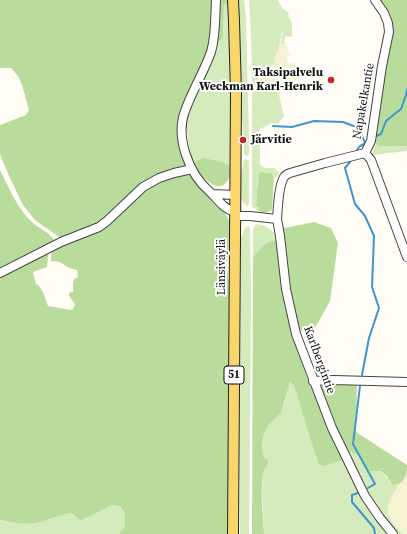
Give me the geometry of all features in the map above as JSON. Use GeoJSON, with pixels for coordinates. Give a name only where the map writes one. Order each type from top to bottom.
{"type":"FeatureCollection","features":[{"type":"Feature","properties":{"kind":"main road","name":"Länsiväylä"},"geometry":{"type":"LineString","coordinates":[[233,0],[236,93],[233,534]]}},
{"type":"Feature","properties":{"kind":"street"},"geometry":{"type":"LineString","coordinates":[[216,0],[215,33],[210,53],[184,112],[182,122],[182,132],[187,158],[192,169],[205,187],[228,210],[235,214],[276,219]]}},
{"type":"Feature","properties":{"kind":"street","name":"Napakelkantie"},"geometry":{"type":"LineString","coordinates":[[276,219],[281,187],[283,179],[286,175],[324,163],[365,153],[371,141],[382,66],[389,32],[388,23],[384,13],[375,0]]}},
{"type":"Feature","properties":{"kind":"street"},"geometry":{"type":"LineString","coordinates":[[365,153],[371,160],[407,257]]}},
{"type":"Feature","properties":{"kind":"street"},"geometry":{"type":"LineString","coordinates":[[0,273],[61,242],[99,227],[143,187],[159,178],[192,169]]}},
{"type":"Feature","properties":{"kind":"street"},"geometry":{"type":"LineString","coordinates":[[213,194],[235,195]]}},
{"type":"Feature","properties":{"kind":"street","name":"Karlbergintie"},"geometry":{"type":"LineString","coordinates":[[276,219],[280,236],[286,290],[296,334],[313,381],[332,428],[365,496],[393,534]]}},
{"type":"Feature","properties":{"kind":"street"},"geometry":{"type":"LineString","coordinates":[[313,381],[334,380],[407,382]]}},
{"type":"Feature","properties":{"kind":"shaded area"},"geometry":{"type":"Polygon","coordinates":[[[282,31],[284,31],[282,43],[287,46],[290,55],[287,56],[287,60],[290,64],[295,63],[295,68],[304,77],[298,80],[290,80],[283,83],[261,84],[259,83],[258,78],[259,74],[267,72],[275,61],[274,59],[279,47],[282,31]]]}},
{"type":"Feature","properties":{"kind":"shaded area"},"geometry":{"type":"Polygon","coordinates":[[[407,472],[407,534],[403,534],[387,511],[389,502],[407,472]]]}},
{"type":"Feature","properties":{"kind":"green space"},"geometry":{"type":"Polygon","coordinates":[[[0,0],[213,0],[212,32],[208,48],[180,115],[178,129],[186,162],[182,169],[156,177],[97,225],[62,239],[35,220],[23,205],[0,154],[0,125],[26,115],[29,110],[18,76],[11,68],[0,68],[0,0]]]}},
{"type":"Feature","properties":{"kind":"green space"},"geometry":{"type":"Polygon","coordinates":[[[220,0],[229,0],[229,4],[224,5],[223,38],[215,45],[220,5],[220,0]]]}},
{"type":"Feature","properties":{"kind":"green space"},"geometry":{"type":"Polygon","coordinates":[[[239,0],[244,0],[246,17],[249,136],[249,154],[247,156],[244,154],[242,121],[239,0]]]}},
{"type":"Feature","properties":{"kind":"green space"},"geometry":{"type":"Polygon","coordinates":[[[249,0],[278,0],[282,8],[289,13],[288,16],[292,23],[292,37],[286,36],[284,40],[285,44],[282,44],[284,31],[282,31],[279,47],[275,56],[275,63],[272,64],[268,71],[259,74],[258,77],[261,84],[283,83],[279,95],[284,116],[278,124],[271,123],[259,130],[260,164],[265,167],[275,168],[279,173],[277,177],[274,177],[271,173],[260,172],[257,186],[256,206],[259,208],[259,211],[252,207],[252,66],[249,0]]]}},
{"type":"Feature","properties":{"kind":"green space"},"geometry":{"type":"Polygon","coordinates":[[[379,0],[407,0],[407,146],[379,146],[376,144],[378,114],[392,29],[390,15],[379,0]]]}},
{"type":"Feature","properties":{"kind":"green space"},"geometry":{"type":"Polygon","coordinates":[[[229,4],[231,42],[232,167],[198,160],[193,163],[189,147],[186,121],[189,108],[215,45],[223,38],[224,5],[229,4]]]}},
{"type":"Feature","properties":{"kind":"green space"},"geometry":{"type":"Polygon","coordinates":[[[376,144],[379,146],[407,146],[407,151],[371,155],[376,144]]]}},
{"type":"Feature","properties":{"kind":"green space"},"geometry":{"type":"Polygon","coordinates":[[[203,158],[222,162],[232,167],[229,178],[225,184],[220,186],[214,185],[203,177],[193,163],[203,158]]]}},
{"type":"Feature","properties":{"kind":"green space"},"geometry":{"type":"Polygon","coordinates":[[[245,159],[249,161],[249,205],[247,206],[241,200],[240,195],[241,174],[245,159]]]}},
{"type":"Feature","properties":{"kind":"green space"},"geometry":{"type":"Polygon","coordinates":[[[0,170],[23,212],[33,223],[48,233],[55,241],[0,271],[0,170]]]}},
{"type":"Feature","properties":{"kind":"green space"},"geometry":{"type":"Polygon","coordinates":[[[260,172],[271,173],[274,177],[272,210],[266,212],[259,211],[259,208],[256,206],[257,188],[259,182],[258,175],[260,172]]]}},
{"type":"Feature","properties":{"kind":"green space"},"geometry":{"type":"Polygon","coordinates":[[[187,173],[224,211],[228,218],[230,228],[227,264],[231,292],[230,534],[119,534],[125,526],[125,514],[120,506],[112,505],[80,520],[72,513],[35,523],[18,523],[0,520],[0,275],[50,249],[47,267],[33,272],[36,284],[43,292],[48,306],[70,310],[73,309],[75,304],[69,296],[69,293],[73,292],[74,279],[78,277],[77,270],[69,268],[60,262],[51,261],[53,249],[92,232],[143,190],[161,179],[187,173]]]}},
{"type":"Feature","properties":{"kind":"green space"},"geometry":{"type":"Polygon","coordinates":[[[314,222],[331,228],[338,243],[330,301],[315,328],[300,331],[293,305],[282,223],[285,228],[314,222]]]}},
{"type":"Feature","properties":{"kind":"green space"},"geometry":{"type":"Polygon","coordinates":[[[257,224],[265,226],[271,230],[278,242],[263,245],[253,257],[253,230],[254,226],[257,224]]]}},
{"type":"Feature","properties":{"kind":"green space"},"geometry":{"type":"Polygon","coordinates":[[[249,226],[251,300],[249,534],[240,534],[241,238],[245,228],[249,226]]]}},
{"type":"Feature","properties":{"kind":"green space"},"geometry":{"type":"Polygon","coordinates":[[[275,241],[278,242],[284,304],[306,375],[344,460],[323,466],[319,464],[294,385],[290,382],[281,413],[268,425],[263,437],[262,447],[264,457],[268,460],[262,482],[264,534],[252,534],[253,257],[265,244],[275,241]]]}},
{"type":"Feature","properties":{"kind":"green space"},"geometry":{"type":"Polygon","coordinates":[[[290,382],[294,384],[319,464],[323,466],[344,460],[388,534],[264,534],[262,492],[263,472],[268,464],[265,460],[262,445],[268,425],[281,412],[290,382]]]}},
{"type":"Feature","properties":{"kind":"green space"},"geometry":{"type":"Polygon","coordinates":[[[357,382],[356,432],[407,465],[405,478],[399,484],[392,485],[387,476],[380,471],[370,471],[365,467],[360,456],[348,451],[333,421],[321,388],[322,385],[325,383],[357,382]]]}},
{"type":"Feature","properties":{"kind":"green space"},"geometry":{"type":"Polygon","coordinates":[[[348,451],[360,456],[365,467],[384,474],[392,485],[399,484],[388,506],[388,510],[391,519],[403,534],[399,534],[381,512],[362,481],[348,451]]]}},
{"type":"Feature","properties":{"kind":"green space"},"geometry":{"type":"Polygon","coordinates":[[[112,505],[120,506],[125,514],[125,526],[119,534],[0,534],[0,520],[13,523],[72,513],[93,515],[112,505]]]}},
{"type":"Feature","properties":{"kind":"waterway"},"geometry":{"type":"LineString","coordinates":[[376,136],[381,134],[386,121],[401,109],[407,89]]}},
{"type":"Feature","properties":{"kind":"waterway"},"geometry":{"type":"LineString","coordinates":[[273,126],[292,127],[314,121],[343,122],[359,128],[365,143]]}},
{"type":"Feature","properties":{"kind":"waterway"},"geometry":{"type":"LineString","coordinates":[[357,150],[360,146],[366,143]]}},
{"type":"Feature","properties":{"kind":"waterway"},"geometry":{"type":"LineString","coordinates":[[350,162],[345,168],[355,204],[365,216],[374,236],[372,287],[379,308],[369,338],[362,375]]}},
{"type":"Feature","properties":{"kind":"waterway"},"geometry":{"type":"LineString","coordinates":[[360,386],[353,444],[375,484],[368,488]]}},
{"type":"Feature","properties":{"kind":"waterway"},"geometry":{"type":"LineString","coordinates":[[358,493],[352,495],[352,502],[374,528],[375,534]]}},
{"type":"Feature","properties":{"kind":"place","name":"Taksipalvelu Weckman Karl-Henrik"},"geometry":{"type":"Point","coordinates":[331,80]}},
{"type":"Feature","properties":{"kind":"place","name":"Järvitie"},"geometry":{"type":"Point","coordinates":[243,140]}}]}
